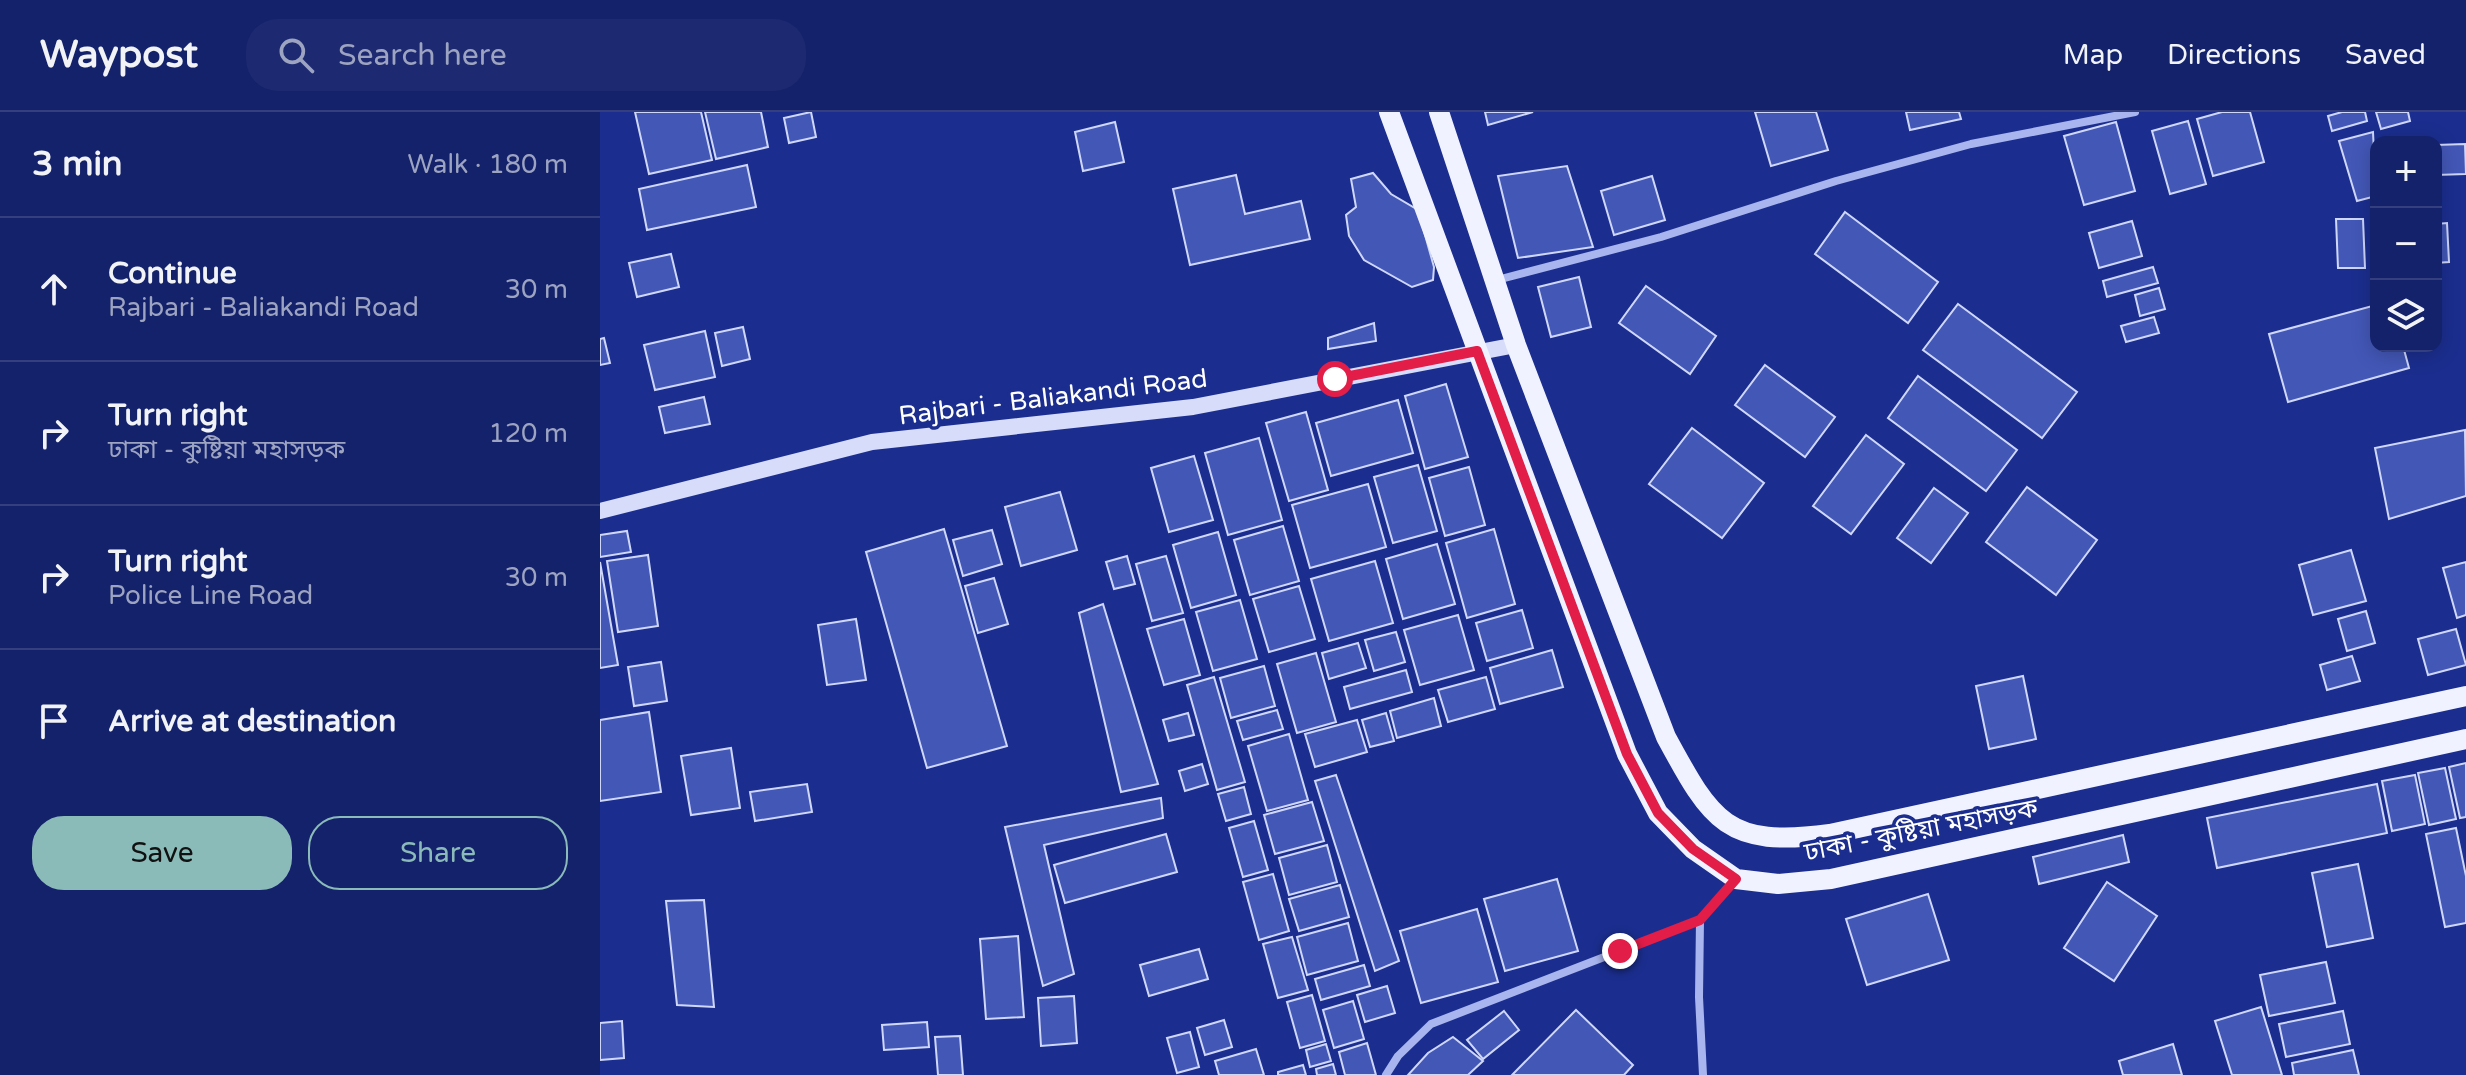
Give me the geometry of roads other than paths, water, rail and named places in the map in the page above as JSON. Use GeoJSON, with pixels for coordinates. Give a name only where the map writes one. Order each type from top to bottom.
{"type":"FeatureCollection","features":[{"type":"Feature","properties":{"kind":"main road","name":"ঢাকা - কুষ্টিয়া মহাসড়ক"},"geometry":{"type":"LineString","coordinates":[[1389,112],[1627,754],[1658,813],[1693,849],[1736,879],[1778,884],[1831,879],[2466,739]]}},
{"type":"Feature","properties":{"kind":"main road","name":"ঢাকা - কুষ্টিয়া মহাসড়ক"},"geometry":{"type":"LineString","coordinates":[[1439,112],[1516,345],[1666,737],[1695,790],[1721,819],[1753,837],[1788,840],[1830,834],[2466,696]]}},
{"type":"Feature","properties":{"kind":"main road","name":"Rajbari - Baliakandi Road"},"geometry":{"type":"LineString","coordinates":[[600,511],[872,442],[1193,407],[1516,345]]}},
{"type":"Feature","properties":{"kind":"street"},"geometry":{"type":"LineString","coordinates":[[1497,280],[1661,237],[1836,181],[1971,144],[2135,112]]}},
{"type":"Feature","properties":{"kind":"street"},"geometry":{"type":"LineString","coordinates":[[1386,1075],[1398,1056],[1431,1024],[1700,920],[1736,879]]}},
{"type":"Feature","properties":{"kind":"street"},"geometry":{"type":"LineString","coordinates":[[1700,920],[1699,997],[1703,1075]]}}]}
